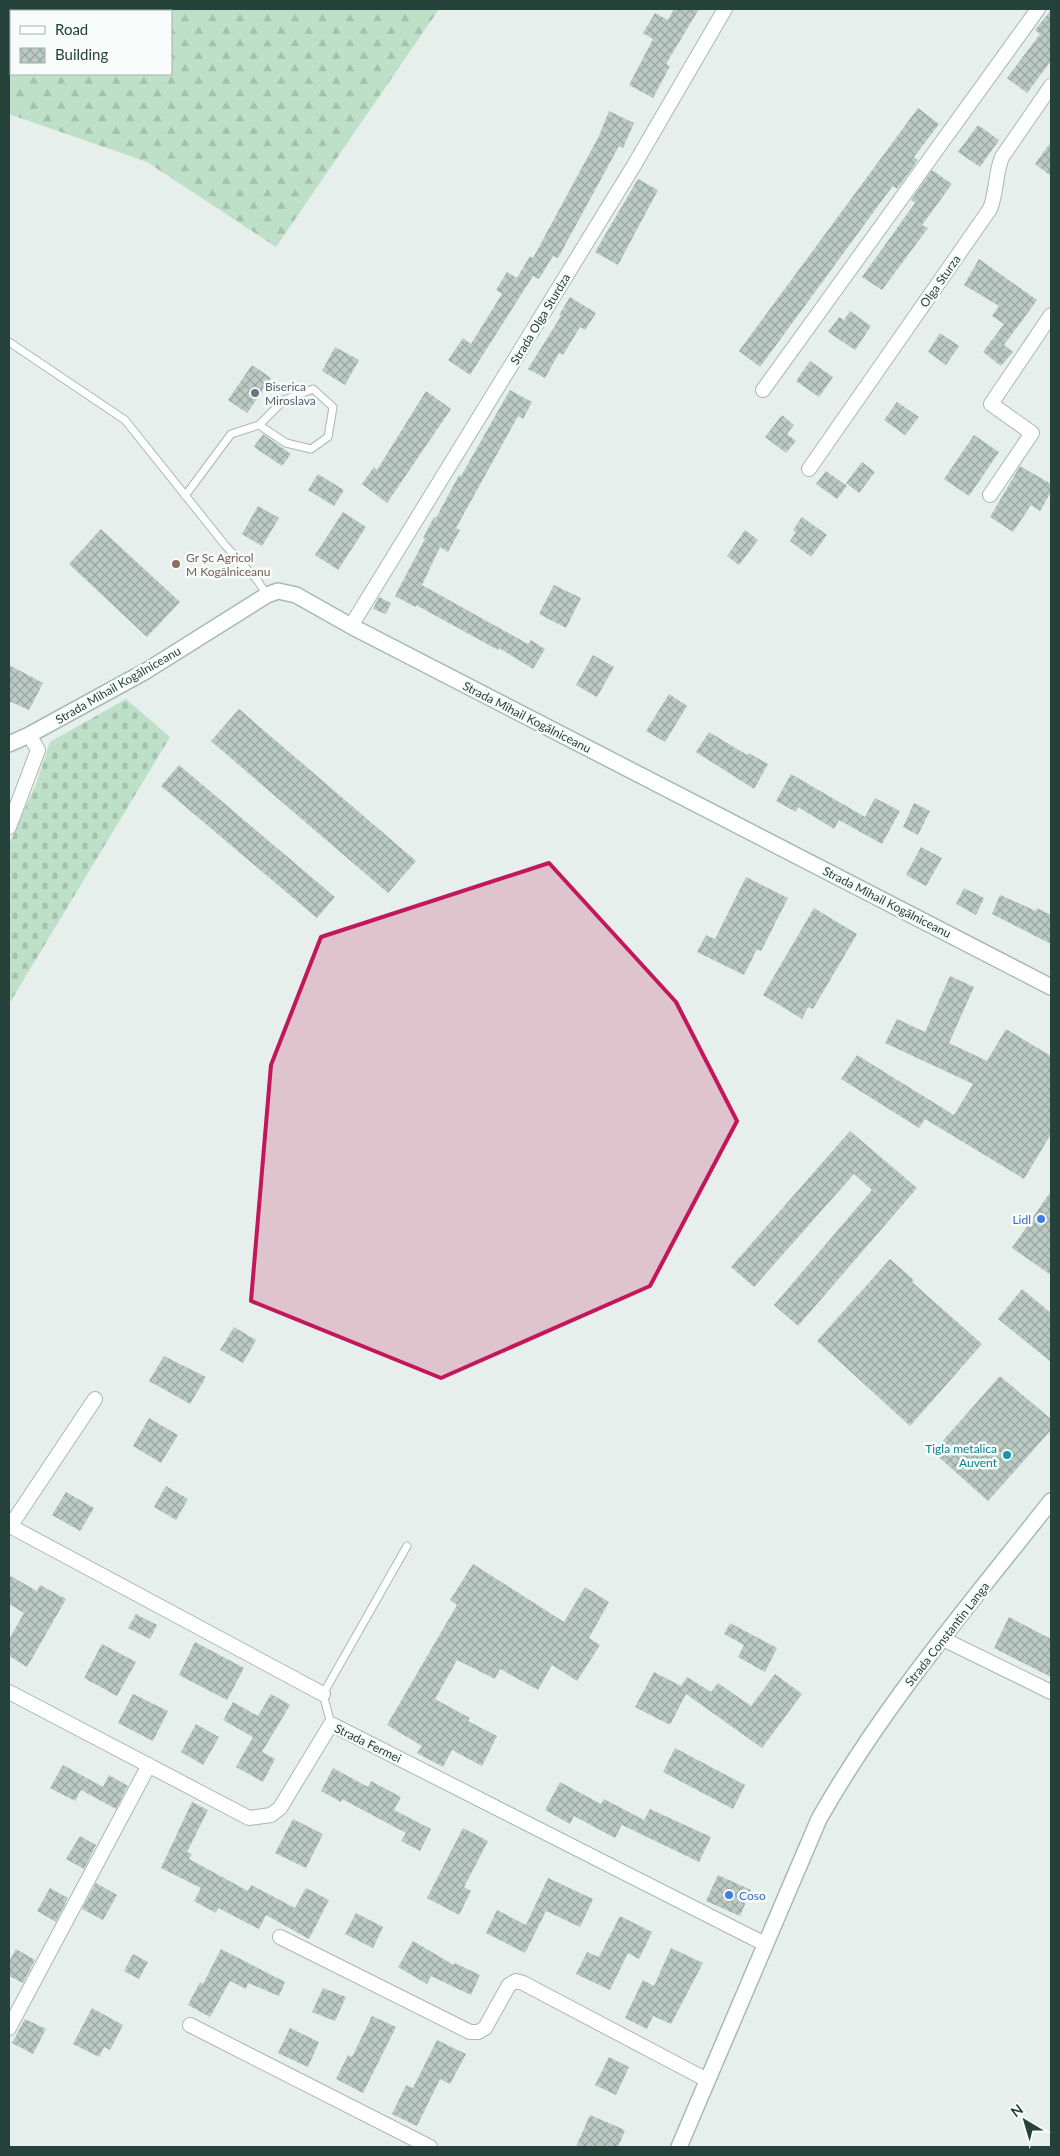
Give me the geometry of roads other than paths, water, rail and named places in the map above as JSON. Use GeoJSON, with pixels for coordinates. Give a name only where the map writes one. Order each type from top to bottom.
{"type":"FeatureCollection","features":[{"type":"Feature","properties":{"kind":"street","name":"Strada Olga Sturdza"},"geometry":{"type":"LineString","coordinates":[[352,626],[633,167],[725,9]]}},
{"type":"Feature","properties":{"kind":"street"},"geometry":{"type":"LineString","coordinates":[[763,390],[1038,9]]}},
{"type":"Feature","properties":{"kind":"street","name":"Olga Sturza"},"geometry":{"type":"LineString","coordinates":[[809,469],[990,209],[996,196],[998,167],[1002,157],[1051,86]]}},
{"type":"Feature","properties":{"kind":"street"},"geometry":{"type":"LineString","coordinates":[[990,495],[1032,434],[991,404],[1051,315]]}},
{"type":"Feature","properties":{"kind":"street","name":"Strada Mihail Kogălniceanu"},"geometry":{"type":"LineString","coordinates":[[9,744],[29,736],[146,670],[267,595],[278,591],[296,595],[352,626],[1051,987]]}},
{"type":"Feature","properties":{"kind":"street"},"geometry":{"type":"LineString","coordinates":[[9,827],[38,750],[29,736]]}},
{"type":"Feature","properties":{"kind":"street"},"geometry":{"type":"LineString","coordinates":[[95,1399],[10,1527],[323,1694]]}},
{"type":"Feature","properties":{"kind":"street","name":"Strada Constantin Langa"},"geometry":{"type":"LineString","coordinates":[[679,2147],[819,1819],[847,1770],[880,1720],[1051,1501]]}},
{"type":"Feature","properties":{"kind":"street"},"geometry":{"type":"LineString","coordinates":[[943,1639],[1051,1692]]}},
{"type":"Feature","properties":{"kind":"street","name":"Strada Fermei"},"geometry":{"type":"LineString","coordinates":[[9,1692],[249,1818],[259,1818],[271,1814],[280,1808],[331,1724],[765,1944]]}},
{"type":"Feature","properties":{"kind":"street"},"geometry":{"type":"LineString","coordinates":[[9,2028],[149,1766]]}},
{"type":"Feature","properties":{"kind":"street"},"geometry":{"type":"LineString","coordinates":[[280,1937],[470,2032],[478,2032],[485,2028],[509,1985],[516,1981],[523,1983],[707,2080]]}},
{"type":"Feature","properties":{"kind":"street"},"geometry":{"type":"LineString","coordinates":[[190,2024],[430,2147]]}},
{"type":"Feature","properties":{"kind":"lane"},"geometry":{"type":"LineString","coordinates":[[9,342],[125,420],[225,545],[257,580],[267,595]]}},
{"type":"Feature","properties":{"kind":"lane"},"geometry":{"type":"LineString","coordinates":[[185,496],[231,434],[259,425],[284,400],[313,389],[334,407],[328,437],[311,449],[286,444],[259,425]]}},
{"type":"Feature","properties":{"kind":"lane"},"geometry":{"type":"LineString","coordinates":[[331,1724],[323,1694],[407,1546]]}},
{"type":"Feature","properties":{"kind":"place","name":"Biserica Miroslava"},"geometry":{"type":"Point","coordinates":[255,393]}},
{"type":"Feature","properties":{"kind":"place","name":"Gr Șc Agricol M Kogălniceanu"},"geometry":{"type":"Point","coordinates":[176,564]}},
{"type":"Feature","properties":{"kind":"place","name":"Lidl"},"geometry":{"type":"Point","coordinates":[1041,1219]}},
{"type":"Feature","properties":{"kind":"place","name":"Tigla metalica Auvent"},"geometry":{"type":"Point","coordinates":[1007,1455]}},
{"type":"Feature","properties":{"kind":"place","name":"Coso"},"geometry":{"type":"Point","coordinates":[729,1895]}}]}
